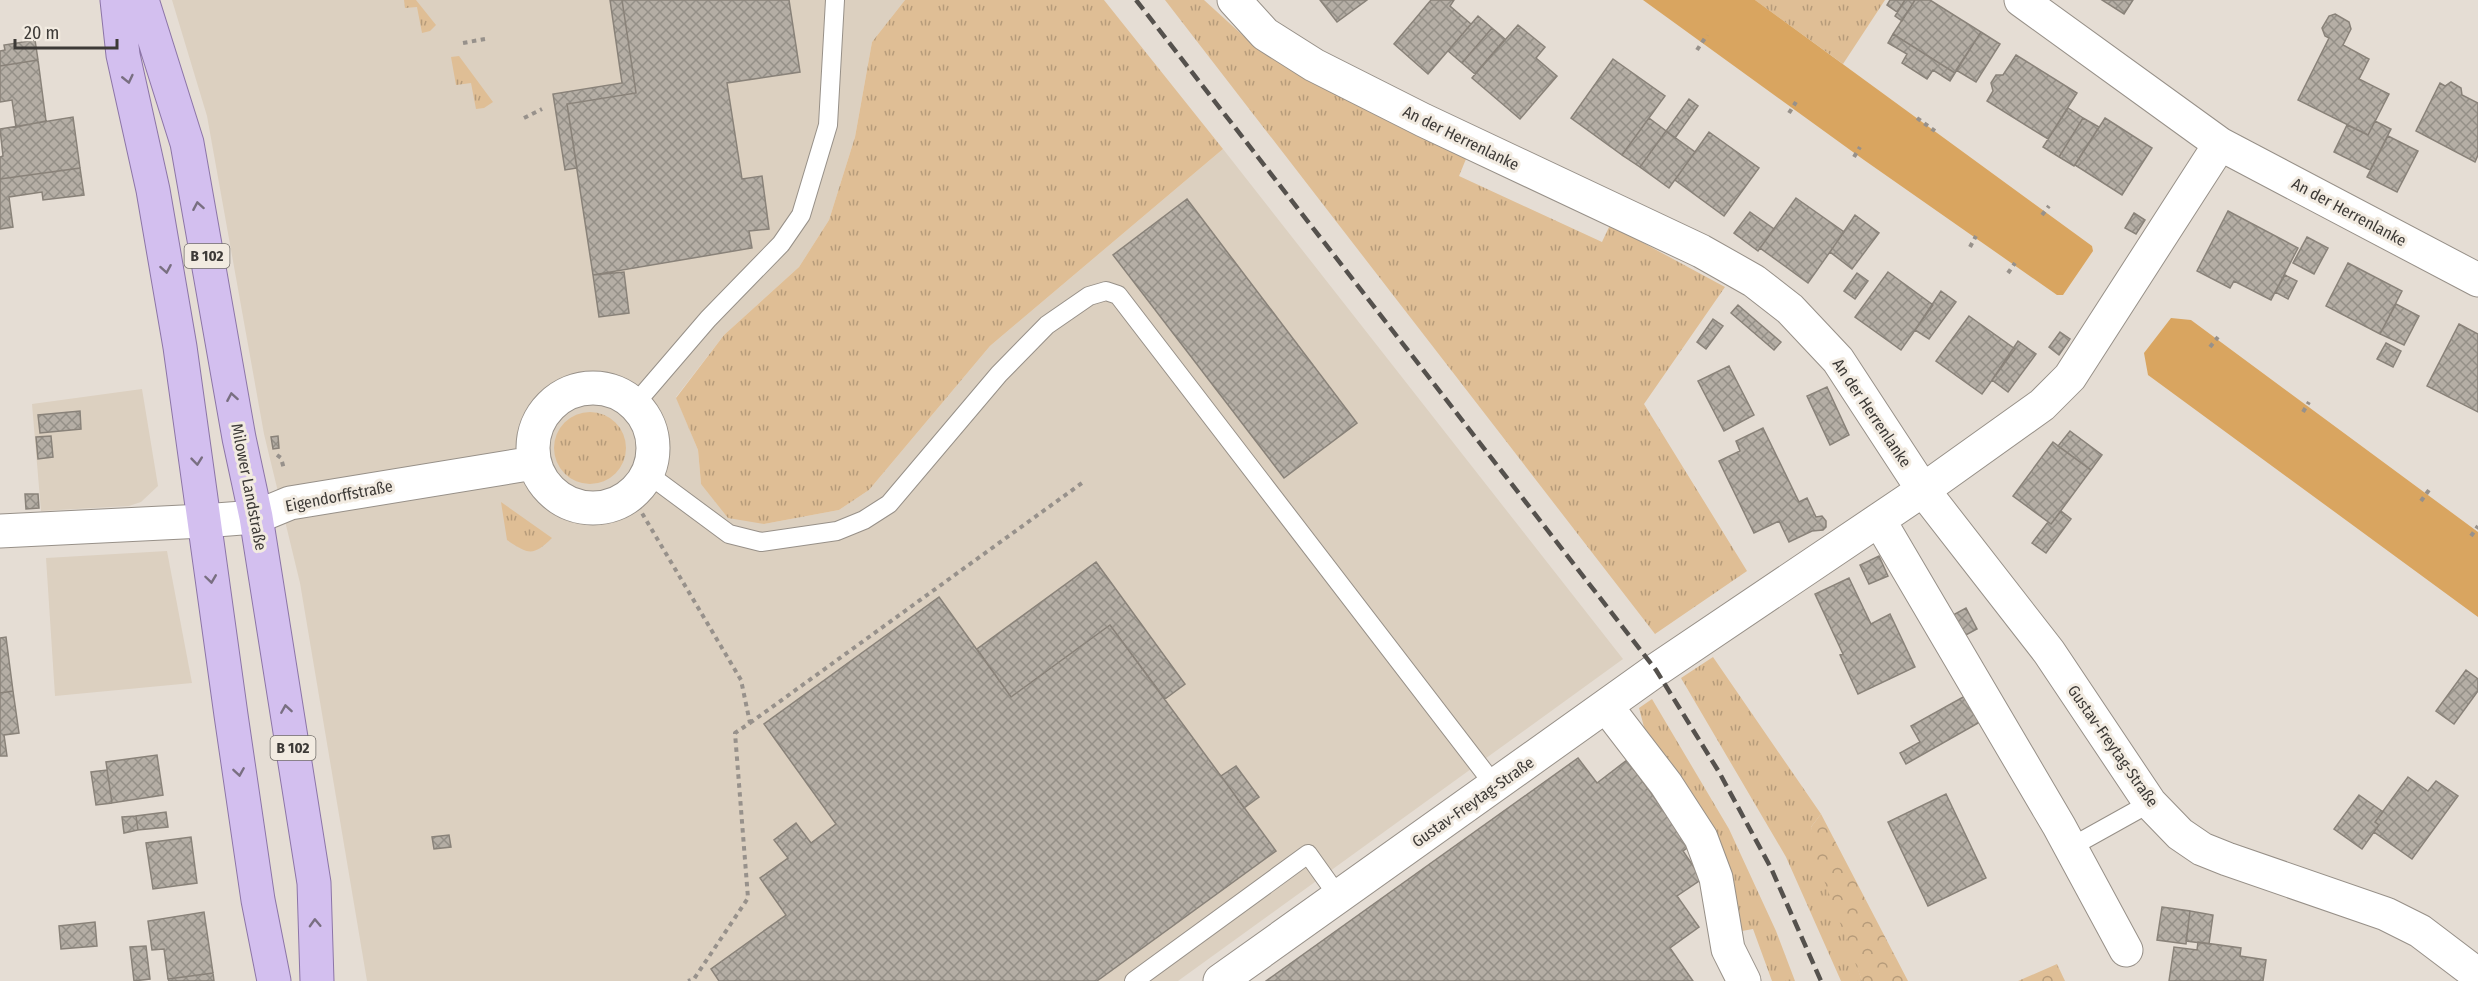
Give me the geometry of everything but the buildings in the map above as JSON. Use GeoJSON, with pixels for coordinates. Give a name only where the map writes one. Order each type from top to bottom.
{"type":"FeatureCollection","features":[{"type":"Feature","properties":{"kind":"main road","name":"B 102"},"geometry":{"type":"LineString","coordinates":[[117,0],[123,55],[153,190],[178,335],[257,889],[274,981]]}},
{"type":"Feature","properties":{"kind":"main road","name":"Milower Landstraße"},"geometry":{"type":"LineString","coordinates":[[142,0],[187,143],[239,438],[256,517],[314,883],[317,981]]}},
{"type":"Feature","properties":{"kind":"street","name":"An der Herrenlanke"},"geometry":{"type":"LineString","coordinates":[[1234,0],[1265,34],[1314,64],[1423,120],[1701,251],[1754,281],[1790,309],[1838,360],[1923,490]]}},
{"type":"Feature","properties":{"kind":"street","name":"An der Herrenlanke"},"geometry":{"type":"LineString","coordinates":[[2021,0],[2220,144],[2478,280]]}},
{"type":"Feature","properties":{"kind":"street"},"geometry":{"type":"LineString","coordinates":[[1923,490],[2042,405],[2070,377],[2220,144]]}},
{"type":"Feature","properties":{"kind":"street"},"geometry":{"type":"LineString","coordinates":[[593,387],[616,392],[635,404],[643,414],[653,437],[652,462],[640,484],[609,507],[596,509],[569,504],[547,488],[534,463],[534,434],[539,421],[557,399],[569,393],[593,387]]}},
{"type":"Feature","properties":{"kind":"street","name":"Eigendorffstraße"},"geometry":{"type":"LineString","coordinates":[[0,531],[256,517],[290,503],[534,463]]}},
{"type":"Feature","properties":{"kind":"street","name":"Gustav-Freytag-Straße"},"geometry":{"type":"LineString","coordinates":[[1220,981],[1606,706],[1923,490],[2049,652],[2150,803],[2180,834],[2202,849],[2386,914],[2420,931],[2478,975]]}},
{"type":"Feature","properties":{"kind":"street"},"geometry":{"type":"LineString","coordinates":[[1879,520],[2071,847],[2126,950]]}},
{"type":"Feature","properties":{"kind":"street"},"geometry":{"type":"LineString","coordinates":[[1606,706],[1666,784],[1701,838],[1716,878],[1728,949],[1744,981]]}},
{"type":"Feature","properties":{"kind":"lane"},"geometry":{"type":"LineString","coordinates":[[635,404],[708,319],[781,244],[801,215],[828,125],[835,0]]}},
{"type":"Feature","properties":{"kind":"lane"},"geometry":{"type":"LineString","coordinates":[[640,484],[729,534],[761,542],[837,531],[864,520],[889,504],[999,374],[1047,325],[1089,296],[1106,291],[1118,295],[1495,786]]}},
{"type":"Feature","properties":{"kind":"lane"},"geometry":{"type":"LineString","coordinates":[[2071,847],[2150,803]]}},
{"type":"Feature","properties":{"kind":"lane"},"geometry":{"type":"LineString","coordinates":[[1134,981],[1308,854],[1338,896]]}},
{"type":"Feature","properties":{"kind":"path"},"geometry":{"type":"LineString","coordinates":[[1697,50],[1707,35]]}},
{"type":"Feature","properties":{"kind":"path"},"geometry":{"type":"LineString","coordinates":[[463,43],[484,39]]}},
{"type":"Feature","properties":{"kind":"path"},"geometry":{"type":"LineString","coordinates":[[1789,113],[1796,102]]}},
{"type":"Feature","properties":{"kind":"path"},"geometry":{"type":"LineString","coordinates":[[524,118],[542,109]]}},
{"type":"Feature","properties":{"kind":"path"},"geometry":{"type":"LineString","coordinates":[[1917,118],[1935,131]]}},
{"type":"Feature","properties":{"kind":"path"},"geometry":{"type":"LineString","coordinates":[[1854,157],[1860,147]]}},
{"type":"Feature","properties":{"kind":"path"},"geometry":{"type":"LineString","coordinates":[[2043,215],[2049,206]]}},
{"type":"Feature","properties":{"kind":"path"},"geometry":{"type":"LineString","coordinates":[[1970,247],[1976,236]]}},
{"type":"Feature","properties":{"kind":"path"},"geometry":{"type":"LineString","coordinates":[[2008,273],[2015,263]]}},
{"type":"Feature","properties":{"kind":"path"},"geometry":{"type":"LineString","coordinates":[[2210,347],[2218,337]]}},
{"type":"Feature","properties":{"kind":"path"},"geometry":{"type":"LineString","coordinates":[[2302,412],[2309,402]]}},
{"type":"Feature","properties":{"kind":"path"},"geometry":{"type":"LineString","coordinates":[[688,981],[693,979],[748,898],[735,733],[1082,483]]}},
{"type":"Feature","properties":{"kind":"path"},"geometry":{"type":"LineString","coordinates":[[640,484],[741,680],[750,723]]}},
{"type":"Feature","properties":{"kind":"path"},"geometry":{"type":"LineString","coordinates":[[2421,501],[2429,490]]}},
{"type":"Feature","properties":{"kind":"path"},"geometry":{"type":"LineString","coordinates":[[2471,537],[2478,526]]}},
{"type":"Feature","properties":{"kind":"shaded area"},"geometry":{"type":"Polygon","coordinates":[[[172,0],[905,0],[872,42],[855,137],[829,220],[799,267],[724,335],[676,397],[698,450],[701,484],[764,524],[839,510],[869,490],[990,346],[1223,149],[1623,659],[1178,981],[367,981],[300,583],[264,434],[207,116],[172,0]]]}},
{"type":"Feature","properties":{"kind":"shaded area"},"geometry":{"type":"Polygon","coordinates":[[[1643,0],[1755,0],[2092,246],[2093,251],[2063,295],[2057,295],[1864,160],[1643,0]]]}},
{"type":"Feature","properties":{"kind":"shaded area"},"geometry":{"type":"Polygon","coordinates":[[[2171,318],[2191,320],[2478,532],[2478,617],[2148,375],[2144,353],[2171,318]]]}},
{"type":"Feature","properties":{"kind":"shaded area"},"geometry":{"type":"Polygon","coordinates":[[[142,389],[158,486],[141,502],[129,506],[41,511],[32,404],[142,389]]]}},
{"type":"Feature","properties":{"kind":"shaded area"},"geometry":{"type":"Polygon","coordinates":[[[167,551],[192,683],[55,696],[46,558],[167,551]]]}},
{"type":"Feature","properties":{"kind":"green space"},"geometry":{"type":"Polygon","coordinates":[[[404,0],[416,0],[436,25],[430,31],[422,33],[417,7],[405,8],[404,0]]]}},
{"type":"Feature","properties":{"kind":"green space"},"geometry":{"type":"Polygon","coordinates":[[[905,0],[1104,0],[1223,149],[990,346],[869,490],[839,510],[764,524],[728,518],[701,484],[698,450],[676,398],[724,335],[799,267],[829,220],[855,137],[872,42],[905,0]]]}},
{"type":"Feature","properties":{"kind":"green space"},"geometry":{"type":"Polygon","coordinates":[[[1165,0],[1204,0],[1249,41],[1310,77],[1466,159],[1459,176],[1602,242],[1610,225],[1725,287],[1644,404],[1747,571],[1655,634],[1165,0]]]}},
{"type":"Feature","properties":{"kind":"green space"},"geometry":{"type":"Polygon","coordinates":[[[1755,0],[1885,0],[1843,64],[1755,0]]]}},
{"type":"Feature","properties":{"kind":"green space"},"geometry":{"type":"Polygon","coordinates":[[[459,56],[493,102],[484,108],[476,109],[471,83],[456,85],[451,57],[459,56]]]}},
{"type":"Feature","properties":{"kind":"green space"},"geometry":{"type":"Polygon","coordinates":[[[597,412],[616,422],[624,434],[626,448],[624,462],[616,474],[604,482],[583,484],[564,474],[556,462],[554,441],[564,422],[576,414],[597,412]]]}},
{"type":"Feature","properties":{"kind":"green space"},"geometry":{"type":"Polygon","coordinates":[[[501,502],[552,538],[535,551],[525,551],[507,540],[501,502]]]}},
{"type":"Feature","properties":{"kind":"green space"},"geometry":{"type":"Polygon","coordinates":[[[1713,657],[1821,814],[1811,827],[1862,981],[1841,981],[1786,857],[1681,678],[1713,657]]]}},
{"type":"Feature","properties":{"kind":"green space"},"geometry":{"type":"Polygon","coordinates":[[[1652,699],[1729,829],[1776,931],[1795,981],[1772,981],[1753,929],[1742,931],[1728,865],[1713,830],[1644,727],[1639,708],[1652,699]]]}},
{"type":"Feature","properties":{"kind":"green space"},"geometry":{"type":"Polygon","coordinates":[[[1821,814],[1908,981],[1862,981],[1816,859],[1811,827],[1821,814]]]}},
{"type":"Feature","properties":{"kind":"green space"},"geometry":{"type":"Polygon","coordinates":[[[2057,964],[2065,981],[2018,981],[2057,964]]]}},
{"type":"Feature","properties":{"kind":"railway"},"geometry":{"type":"LineString","coordinates":[[1136,0],[1656,670],[1719,772],[1771,868],[1821,981]]}}]}
